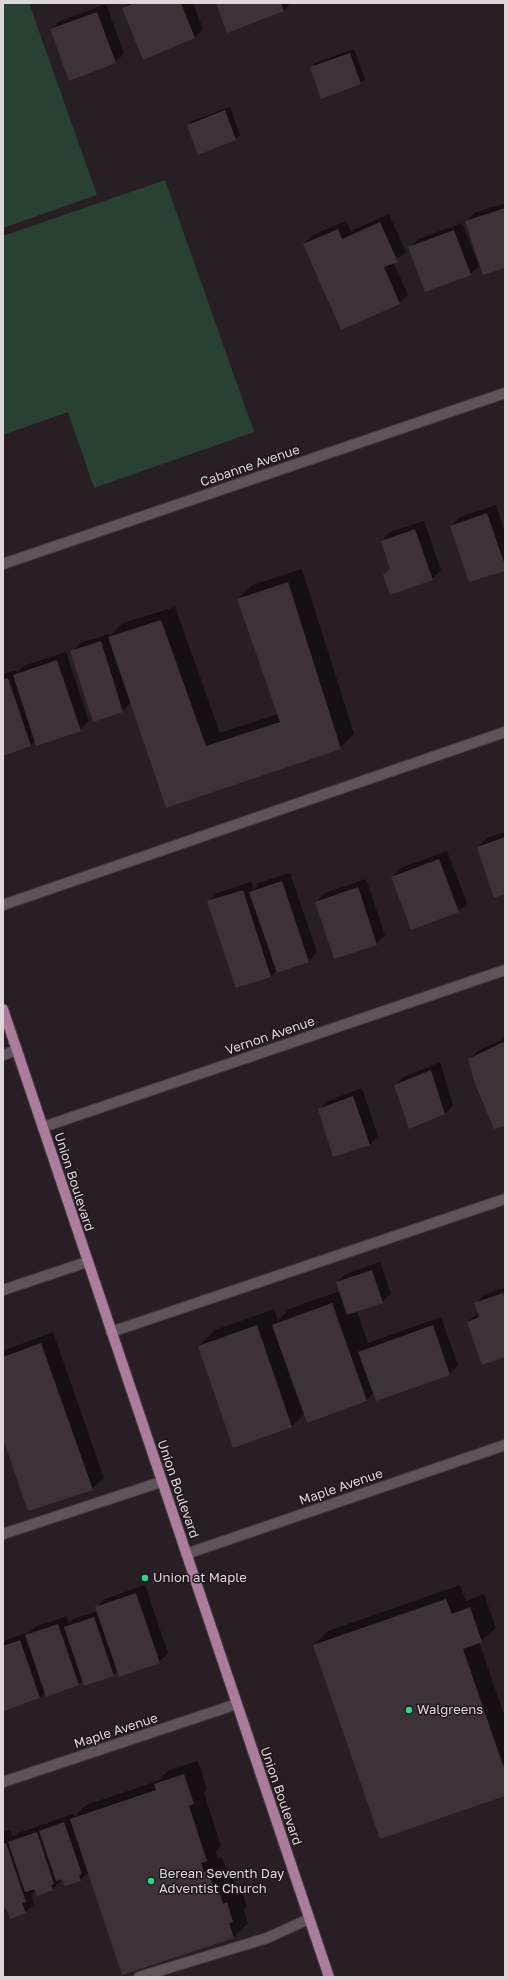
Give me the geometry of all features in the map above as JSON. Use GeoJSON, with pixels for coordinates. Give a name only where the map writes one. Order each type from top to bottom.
{"type":"FeatureCollection","features":[{"type":"Feature","properties":{"kind":"main road","name":"Union Boulevard"},"geometry":{"type":"LineString","coordinates":[[3,1009],[161,1482],[329,1977]]}},
{"type":"Feature","properties":{"kind":"street","name":"Cabanne Avenue"},"geometry":{"type":"LineString","coordinates":[[3,564],[505,393]]}},
{"type":"Feature","properties":{"kind":"street"},"geometry":{"type":"LineString","coordinates":[[3,905],[505,732]]}},
{"type":"Feature","properties":{"kind":"street","name":"Vernon Avenue"},"geometry":{"type":"LineString","coordinates":[[43,1127],[505,970]]}},
{"type":"Feature","properties":{"kind":"street"},"geometry":{"type":"LineString","coordinates":[[3,1055],[16,1050]]}},
{"type":"Feature","properties":{"kind":"street"},"geometry":{"type":"LineString","coordinates":[[112,1332],[505,1199]]}},
{"type":"Feature","properties":{"kind":"street"},"geometry":{"type":"LineString","coordinates":[[3,1290],[87,1262]]}},
{"type":"Feature","properties":{"kind":"street","name":"Maple Avenue"},"geometry":{"type":"LineString","coordinates":[[186,1554],[505,1445]]}},
{"type":"Feature","properties":{"kind":"street"},"geometry":{"type":"LineString","coordinates":[[3,1534],[161,1482]]}},
{"type":"Feature","properties":{"kind":"street","name":"Maple Avenue"},"geometry":{"type":"LineString","coordinates":[[3,1782],[236,1704]]}},
{"type":"Feature","properties":{"kind":"street"},"geometry":{"type":"LineString","coordinates":[[139,1977],[267,1938],[309,1919]]}},
{"type":"Feature","properties":{"kind":"green space"},"geometry":{"type":"Polygon","coordinates":[[[3,3],[29,3],[97,195],[3,228],[3,3]]]}},
{"type":"Feature","properties":{"kind":"green space"},"geometry":{"type":"Polygon","coordinates":[[[165,180],[254,432],[94,488],[68,412],[3,435],[3,236],[165,180]]]}},
{"type":"Feature","properties":{"kind":"building"},"geometry":{"type":"Polygon","coordinates":[[[134,3],[181,3],[195,38],[143,60],[122,8],[134,3]]]}},
{"type":"Feature","properties":{"kind":"building"},"geometry":{"type":"Polygon","coordinates":[[[216,3],[281,3],[284,11],[227,33],[216,3]]]}},
{"type":"Feature","properties":{"kind":"building"},"geometry":{"type":"Polygon","coordinates":[[[97,12],[116,63],[69,81],[50,29],[97,12]]]}},
{"type":"Feature","properties":{"kind":"building"},"geometry":{"type":"Polygon","coordinates":[[[350,53],[361,84],[321,99],[310,67],[350,53]]]}},
{"type":"Feature","properties":{"kind":"building"},"geometry":{"type":"Polygon","coordinates":[[[225,110],[236,140],[198,155],[187,125],[225,110]]]}},
{"type":"Feature","properties":{"kind":"building"},"geometry":{"type":"Polygon","coordinates":[[[505,208],[505,268],[483,275],[465,221],[505,208]]]}},
{"type":"Feature","properties":{"kind":"building"},"geometry":{"type":"Polygon","coordinates":[[[380,222],[398,262],[384,267],[400,304],[341,330],[303,244],[338,229],[342,239],[380,222]]]}},
{"type":"Feature","properties":{"kind":"building"},"geometry":{"type":"Polygon","coordinates":[[[454,230],[471,275],[425,292],[408,247],[454,230]]]}},
{"type":"Feature","properties":{"kind":"building"},"geometry":{"type":"Polygon","coordinates":[[[487,513],[505,565],[505,571],[469,582],[450,526],[487,513]]]}},
{"type":"Feature","properties":{"kind":"building"},"geometry":{"type":"Polygon","coordinates":[[[415,529],[433,580],[390,595],[383,575],[390,569],[381,541],[415,529]]]}},
{"type":"Feature","properties":{"kind":"building"},"geometry":{"type":"Polygon","coordinates":[[[288,582],[341,749],[166,808],[108,637],[161,620],[206,746],[280,722],[237,599],[288,582]]]}},
{"type":"Feature","properties":{"kind":"building"},"geometry":{"type":"Polygon","coordinates":[[[101,641],[123,712],[93,722],[70,651],[101,641]]]}},
{"type":"Feature","properties":{"kind":"building"},"geometry":{"type":"Polygon","coordinates":[[[57,660],[81,731],[36,746],[13,675],[57,660]]]}},
{"type":"Feature","properties":{"kind":"building"},"geometry":{"type":"Polygon","coordinates":[[[8,678],[31,746],[3,756],[3,679],[8,678]]]}},
{"type":"Feature","properties":{"kind":"building"},"geometry":{"type":"Polygon","coordinates":[[[505,837],[505,894],[494,898],[477,847],[505,837]]]}},
{"type":"Feature","properties":{"kind":"building"},"geometry":{"type":"Polygon","coordinates":[[[439,859],[459,912],[411,930],[391,877],[439,859]]]}},
{"type":"Feature","properties":{"kind":"building"},"geometry":{"type":"Polygon","coordinates":[[[282,881],[309,962],[277,973],[249,892],[282,881]]]}},
{"type":"Feature","properties":{"kind":"building"},"geometry":{"type":"Polygon","coordinates":[[[358,887],[377,945],[334,959],[315,902],[358,887]]]}},
{"type":"Feature","properties":{"kind":"building"},"geometry":{"type":"Polygon","coordinates":[[[243,890],[271,977],[236,988],[207,901],[243,890]]]}},
{"type":"Feature","properties":{"kind":"building"},"geometry":{"type":"Polygon","coordinates":[[[503,1042],[505,1047],[505,1126],[494,1129],[475,1084],[468,1059],[503,1042]]]}},
{"type":"Feature","properties":{"kind":"building"},"geometry":{"type":"Polygon","coordinates":[[[431,1070],[445,1114],[409,1129],[394,1085],[431,1070]]]}},
{"type":"Feature","properties":{"kind":"building"},"geometry":{"type":"Polygon","coordinates":[[[353,1096],[370,1145],[333,1157],[318,1109],[353,1096]]]}},
{"type":"Feature","properties":{"kind":"building"},"geometry":{"type":"Polygon","coordinates":[[[372,1270],[383,1303],[347,1315],[336,1282],[372,1270]]]}},
{"type":"Feature","properties":{"kind":"building"},"geometry":{"type":"Polygon","coordinates":[[[503,1293],[505,1299],[505,1357],[482,1365],[467,1322],[479,1317],[474,1303],[503,1293]]]}},
{"type":"Feature","properties":{"kind":"building"},"geometry":{"type":"Polygon","coordinates":[[[332,1303],[367,1401],[307,1423],[272,1325],[332,1303]]]}},
{"type":"Feature","properties":{"kind":"building"},"geometry":{"type":"Polygon","coordinates":[[[257,1325],[292,1427],[233,1448],[198,1346],[257,1325]]]}},
{"type":"Feature","properties":{"kind":"building"},"geometry":{"type":"Polygon","coordinates":[[[433,1325],[450,1375],[376,1401],[358,1352],[433,1325]]]}},
{"type":"Feature","properties":{"kind":"building"},"geometry":{"type":"Polygon","coordinates":[[[41,1343],[93,1490],[28,1511],[3,1439],[3,1357],[41,1343]]]}},
{"type":"Feature","properties":{"kind":"building"},"geometry":{"type":"Polygon","coordinates":[[[136,1593],[160,1663],[119,1677],[95,1607],[136,1593]]]}},
{"type":"Feature","properties":{"kind":"building","name":"Walgreens"},"geometry":{"type":"Polygon","coordinates":[[[446,1599],[452,1614],[470,1607],[482,1642],[463,1649],[505,1771],[505,1796],[380,1839],[313,1645],[446,1599]]]}},
{"type":"Feature","properties":{"kind":"building"},"geometry":{"type":"Polygon","coordinates":[[[94,1617],[114,1676],[84,1686],[64,1627],[94,1617]]]}},
{"type":"Feature","properties":{"kind":"building"},"geometry":{"type":"Polygon","coordinates":[[[58,1624],[79,1685],[46,1697],[25,1635],[58,1624]]]}},
{"type":"Feature","properties":{"kind":"building"},"geometry":{"type":"Polygon","coordinates":[[[20,1640],[40,1698],[4,1711],[3,1646],[20,1640]]]}},
{"type":"Feature","properties":{"kind":"building","name":"Berean Seventh Day Adventist Church"},"geometry":{"type":"Polygon","coordinates":[[[184,1774],[194,1804],[189,1806],[207,1861],[201,1863],[204,1872],[208,1870],[215,1892],[219,1891],[223,1904],[227,1902],[233,1922],[229,1923],[234,1938],[122,1975],[70,1819],[156,1790],[154,1784],[184,1774]]]}},
{"type":"Feature","properties":{"kind":"building"},"geometry":{"type":"Polygon","coordinates":[[[64,1822],[82,1874],[79,1875],[81,1881],[65,1886],[62,1879],[56,1881],[39,1831],[64,1822]]]}},
{"type":"Feature","properties":{"kind":"building"},"geometry":{"type":"Polygon","coordinates":[[[37,1832],[54,1884],[51,1885],[53,1890],[37,1896],[35,1889],[25,1892],[8,1842],[37,1832]]]}},
{"type":"Feature","properties":{"kind":"building"},"geometry":{"type":"Polygon","coordinates":[[[6,1843],[26,1902],[22,1903],[26,1913],[10,1919],[6,1908],[3,1909],[3,1844],[6,1843]]]}},
{"type":"Feature","properties":{"kind":"place","name":"Union at Maple"},"geometry":{"type":"Point","coordinates":[145,1578]}},
{"type":"Feature","properties":{"kind":"place","name":"Walgreens"},"geometry":{"type":"Point","coordinates":[409,1710]}},
{"type":"Feature","properties":{"kind":"place","name":"Berean Seventh Day Adventist Church"},"geometry":{"type":"Point","coordinates":[151,1881]}}]}
